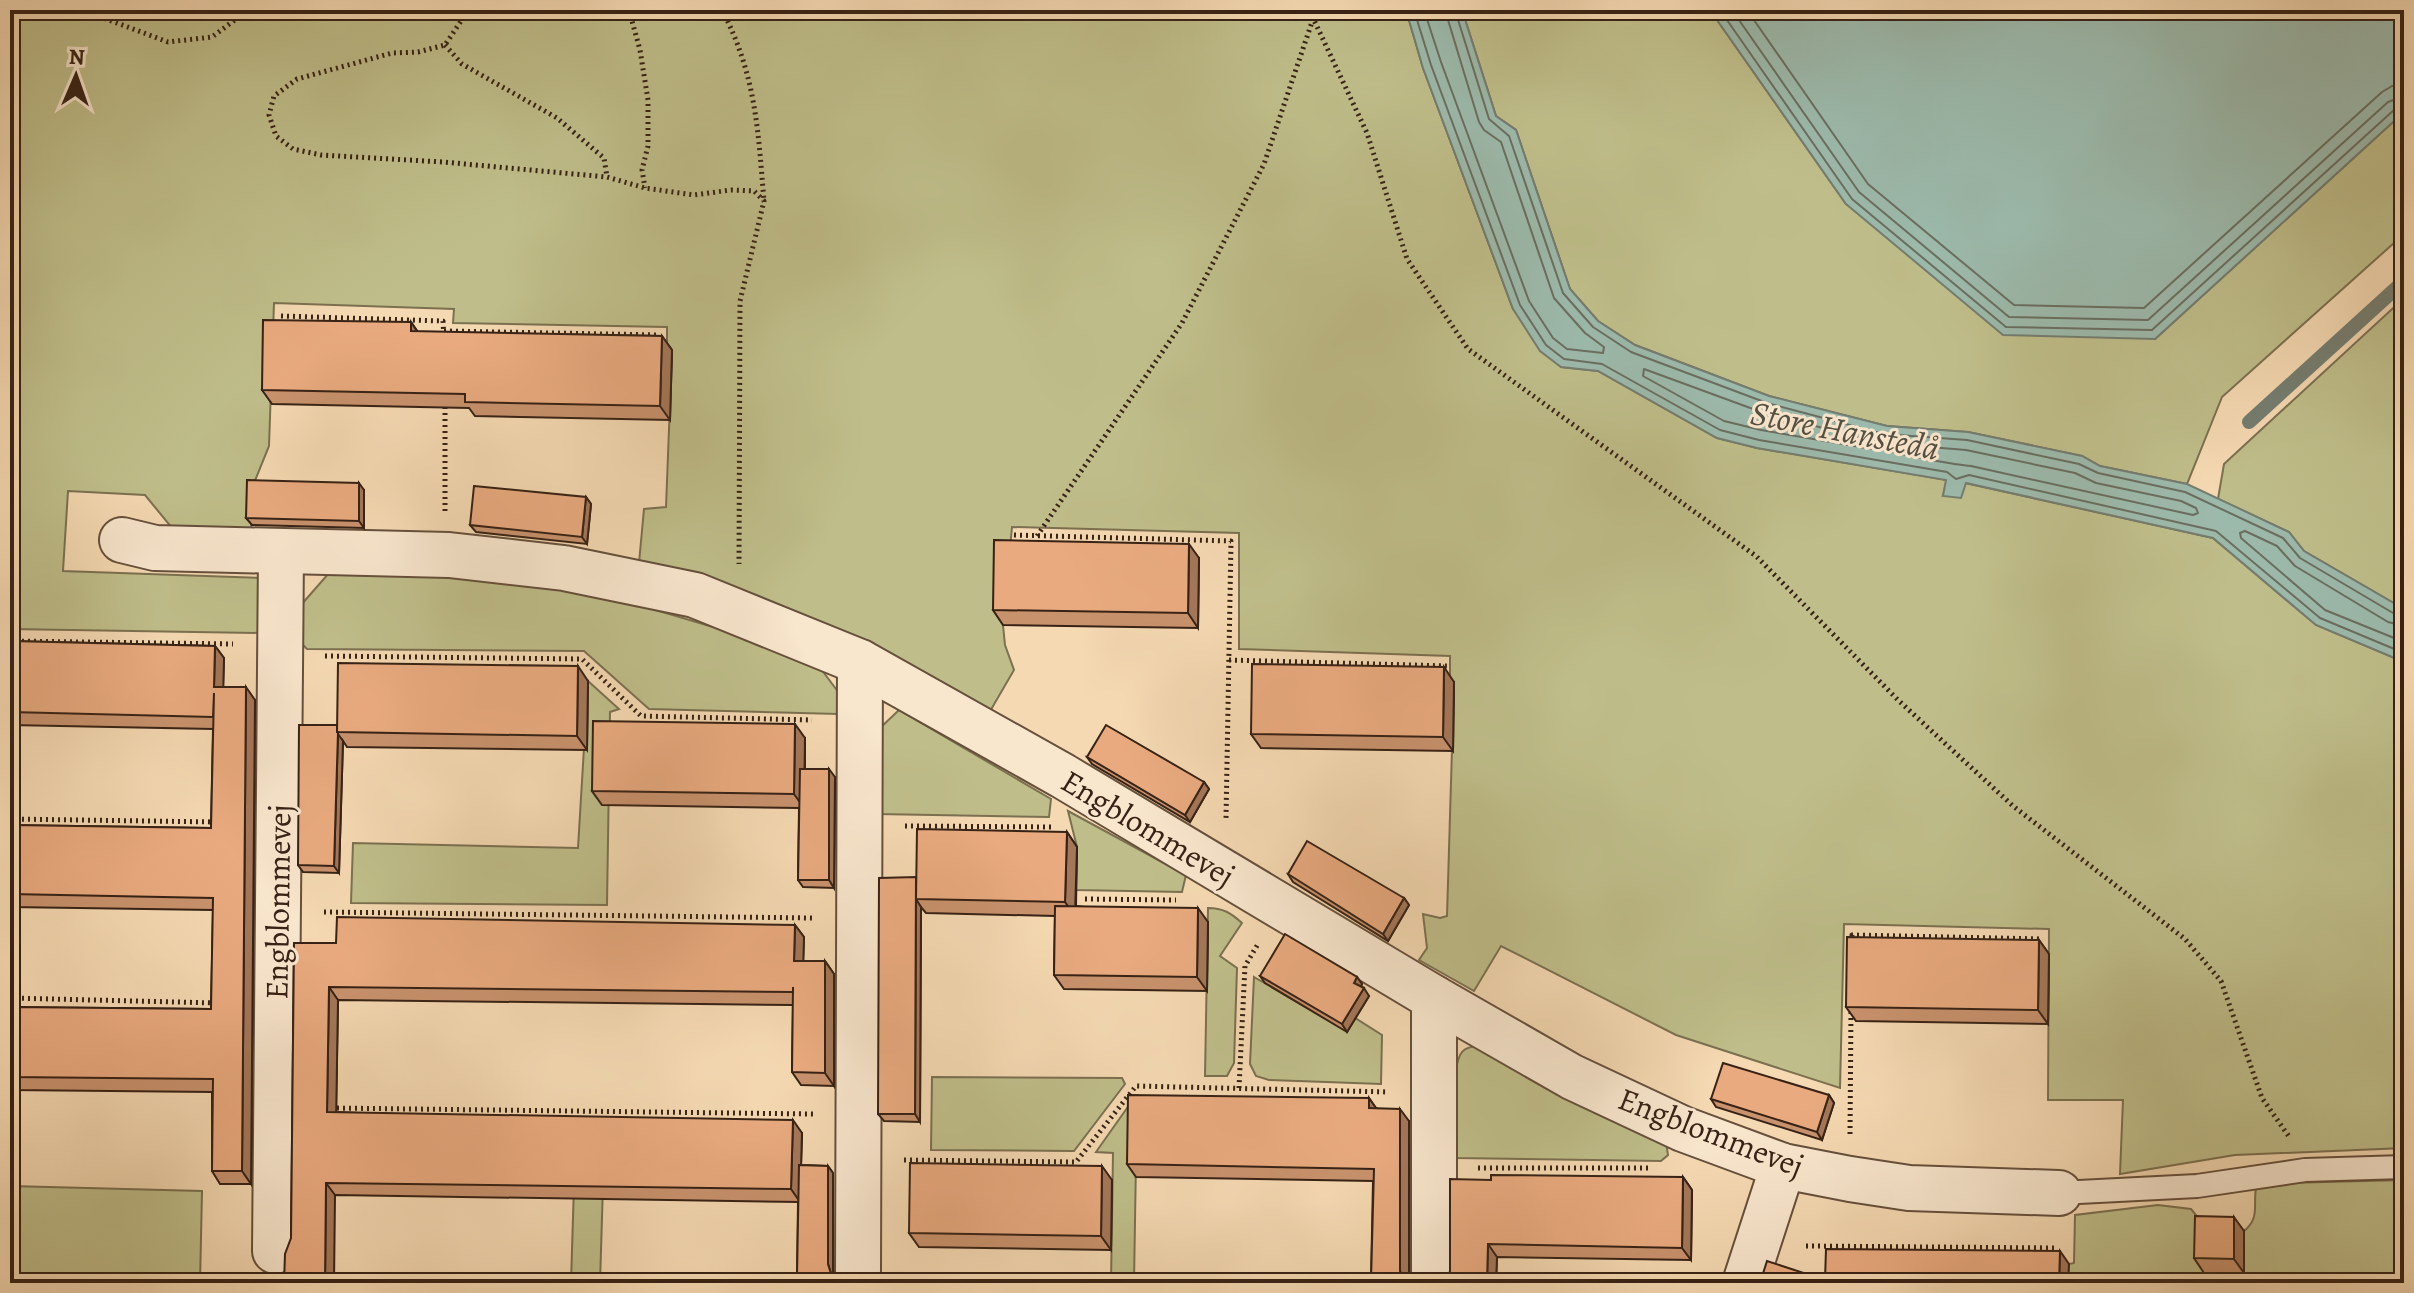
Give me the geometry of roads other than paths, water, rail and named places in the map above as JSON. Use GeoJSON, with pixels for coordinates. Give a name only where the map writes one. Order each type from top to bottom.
{"type":"FeatureCollection","features":[{"type":"Feature","properties":{"kind":"street","name":"Engblommevej"},"geometry":{"type":"LineString","coordinates":[[122,540],[155,548],[449,555],[564,568],[695,595],[860,662],[1063,776],[1572,1077],[1683,1129],[1783,1166],[1850,1179],[1909,1188],[2059,1193]]}},
{"type":"Feature","properties":{"kind":"street","name":"Engblommevej"},"geometry":{"type":"LineString","coordinates":[[275,1251],[281,553]]}},
{"type":"Feature","properties":{"kind":"street"},"geometry":{"type":"LineString","coordinates":[[858,1271],[860,662]]}},
{"type":"Feature","properties":{"kind":"street"},"geometry":{"type":"LineString","coordinates":[[1434,998],[1434,1283]]}},
{"type":"Feature","properties":{"kind":"street"},"geometry":{"type":"LineString","coordinates":[[1745,1283],[1783,1166]]}},
{"type":"Feature","properties":{"kind":"lane"},"geometry":{"type":"LineString","coordinates":[[2059,1193],[2197,1186],[2305,1170],[2404,1167]]}},
{"type":"Feature","properties":{"kind":"water","name":"Store Hanstedå"},"geometry":{"type":"Polygon","coordinates":[[[1406,10],[1462,10],[1496,116],[1516,130],[1570,289],[1598,321],[1635,345],[1769,396],[1887,426],[1968,432],[2082,456],[2100,466],[2187,484],[2289,532],[2304,551],[2404,609],[2404,662],[2316,625],[2213,538],[1966,483],[1961,498],[1943,496],[1946,480],[1757,448],[1717,438],[1598,371],[1561,367],[1540,351],[1513,309],[1423,68],[1406,10]]]}},
{"type":"Feature","properties":{"kind":"water"},"geometry":{"type":"Polygon","coordinates":[[[1710,10],[2404,10],[2404,112],[2155,339],[2003,335],[1846,204],[1710,10]]]}},
{"type":"Feature","properties":{"kind":"waterway"},"geometry":{"type":"LineString","coordinates":[[2249,422],[2404,281]]}}]}
